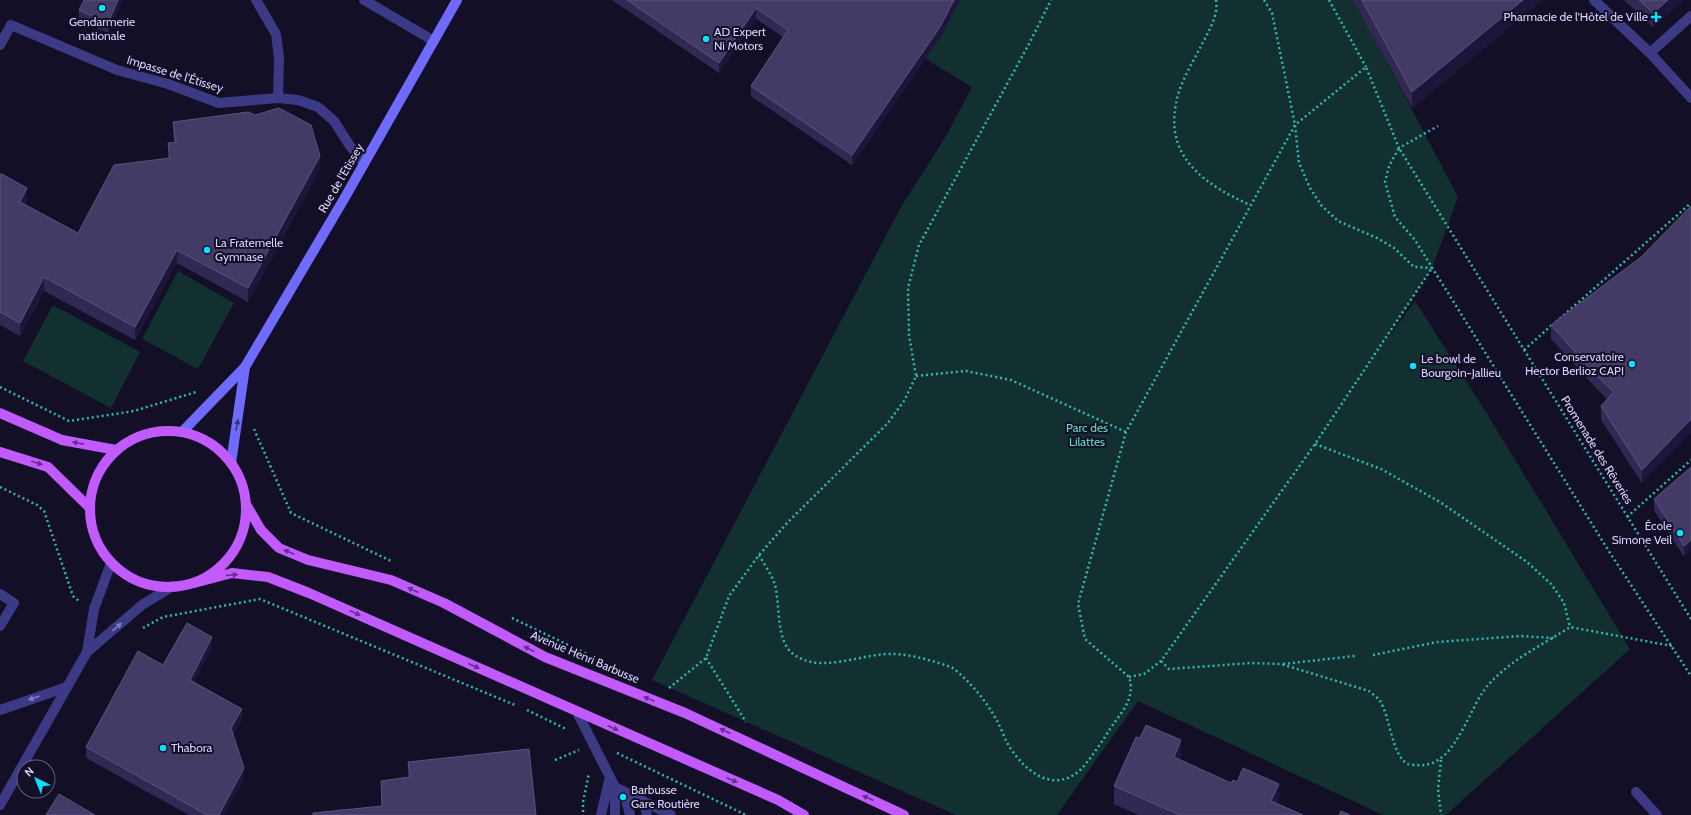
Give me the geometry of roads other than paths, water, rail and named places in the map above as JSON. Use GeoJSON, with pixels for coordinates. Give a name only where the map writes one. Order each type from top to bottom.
{"type":"FeatureCollection","features":[{"type":"Feature","properties":{"kind":"main road"},"geometry":{"type":"LineString","coordinates":[[0,413],[62,440],[116,450]]}},
{"type":"Feature","properties":{"kind":"main road"},"geometry":{"type":"LineString","coordinates":[[194,583],[223,566],[241,539],[247,506],[241,479],[225,454],[202,438],[182,432],[152,432],[116,450],[97,478],[90,508],[91,522],[96,541],[111,563],[136,580],[163,587],[194,583],[232,573],[268,577],[309,593],[778,800],[804,815]]}},
{"type":"Feature","properties":{"kind":"main road"},"geometry":{"type":"LineString","coordinates":[[0,452],[48,466],[90,508]]}},
{"type":"Feature","properties":{"kind":"main road","name":"Avenue Henri Barbusse"},"geometry":{"type":"LineString","coordinates":[[247,506],[261,530],[279,548],[308,560],[392,580],[444,603],[545,657],[685,713],[904,815]]}},
{"type":"Feature","properties":{"kind":"street"},"geometry":{"type":"LineString","coordinates":[[256,0],[276,34],[279,58],[278,98]]}},
{"type":"Feature","properties":{"kind":"street"},"geometry":{"type":"LineString","coordinates":[[364,0],[434,41]]}},
{"type":"Feature","properties":{"kind":"street","name":"Rue de l'Etissey"},"geometry":{"type":"LineString","coordinates":[[182,432],[245,367],[457,0]]}},
{"type":"Feature","properties":{"kind":"street"},"geometry":{"type":"LineString","coordinates":[[1594,0],[1650,53],[1691,98]]}},
{"type":"Feature","properties":{"kind":"street"},"geometry":{"type":"LineString","coordinates":[[1650,53],[1691,16]]}},
{"type":"Feature","properties":{"kind":"street","name":"Impasse de l'Étissey"},"geometry":{"type":"LineString","coordinates":[[0,45],[11,25],[117,70],[168,84],[219,103],[278,98],[298,100],[318,107],[328,114],[364,163]]}},
{"type":"Feature","properties":{"kind":"street","name":"Rue de l'Etissey"},"geometry":{"type":"LineString","coordinates":[[231,463],[240,411],[245,367]]}},
{"type":"Feature","properties":{"kind":"street"},"geometry":{"type":"LineString","coordinates":[[87,652],[94,608],[111,563]]}},
{"type":"Feature","properties":{"kind":"street"},"geometry":{"type":"LineString","coordinates":[[0,805],[87,652],[142,605],[173,586]]}},
{"type":"Feature","properties":{"kind":"street"},"geometry":{"type":"LineString","coordinates":[[0,594],[14,603],[0,626]]}},
{"type":"Feature","properties":{"kind":"street"},"geometry":{"type":"LineString","coordinates":[[0,710],[67,687]]}},
{"type":"Feature","properties":{"kind":"street"},"geometry":{"type":"LineString","coordinates":[[577,712],[610,778],[619,790],[630,815]]}},
{"type":"Feature","properties":{"kind":"street"},"geometry":{"type":"LineString","coordinates":[[601,815],[610,778]]}},
{"type":"Feature","properties":{"kind":"street"},"geometry":{"type":"LineString","coordinates":[[619,790],[644,802],[660,812],[671,815]]}},
{"type":"Feature","properties":{"kind":"street"},"geometry":{"type":"LineString","coordinates":[[615,815],[619,790]]}},
{"type":"Feature","properties":{"kind":"street"},"geometry":{"type":"LineString","coordinates":[[1636,792],[1657,815]]}},
{"type":"Feature","properties":{"kind":"street"},"geometry":{"type":"LineString","coordinates":[[644,802],[647,815]]}},
{"type":"Feature","properties":{"kind":"place","name":"Gendarmerie nationale"},"geometry":{"type":"Point","coordinates":[102,8]}},
{"type":"Feature","properties":{"kind":"place","name":"Pharmacie de l'Hôtel de Ville"},"geometry":{"type":"Point","coordinates":[1656,17]}},
{"type":"Feature","properties":{"kind":"place","name":"AD Expert Ni Motors"},"geometry":{"type":"Point","coordinates":[706,39]}},
{"type":"Feature","properties":{"kind":"place","name":"La Fraternelle Gymnase"},"geometry":{"type":"Point","coordinates":[207,250]}},
{"type":"Feature","properties":{"kind":"place","name":"Conservatoire Hector Berlioz CAPI"},"geometry":{"type":"Point","coordinates":[1632,364]}},
{"type":"Feature","properties":{"kind":"place","name":"Le bowl de Bourgoin-Jallieu"},"geometry":{"type":"Point","coordinates":[1413,366]}},
{"type":"Feature","properties":{"kind":"place","name":"École Simone Veil"},"geometry":{"type":"Point","coordinates":[1680,533]}},
{"type":"Feature","properties":{"kind":"place","name":"Thabora"},"geometry":{"type":"Point","coordinates":[163,748]}},
{"type":"Feature","properties":{"kind":"place","name":"Barbusse Gare Routière"},"geometry":{"type":"Point","coordinates":[623,797]}},
{"type":"Feature","properties":{"kind":"park label","name":"Parc des Lilattes"},"geometry":{"type":"Point","coordinates":[1087,435]}}]}
